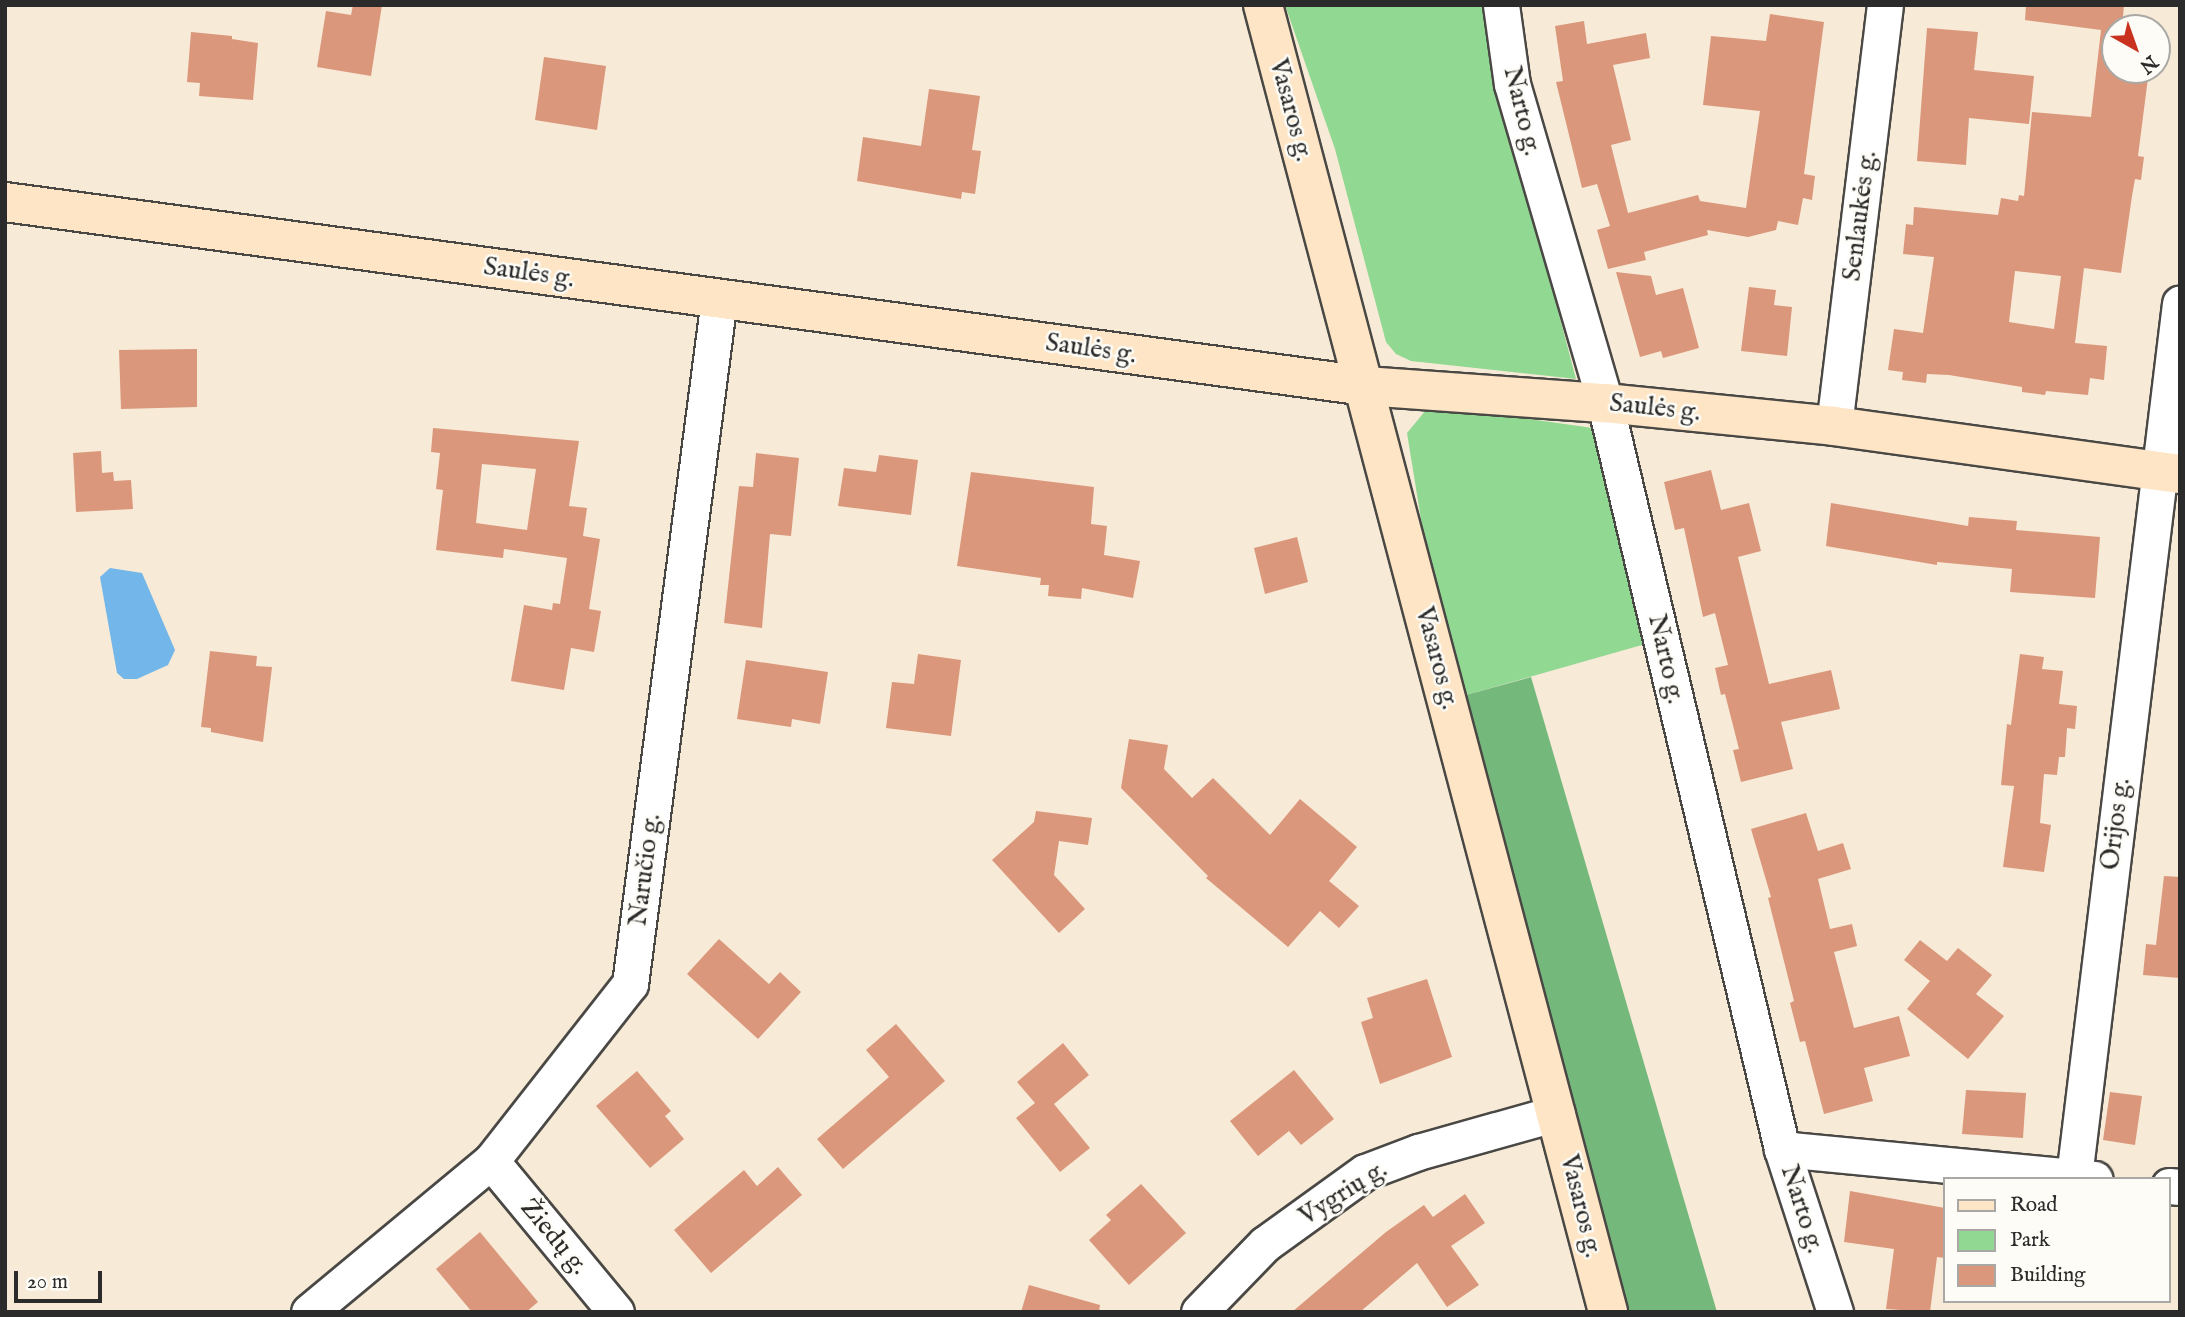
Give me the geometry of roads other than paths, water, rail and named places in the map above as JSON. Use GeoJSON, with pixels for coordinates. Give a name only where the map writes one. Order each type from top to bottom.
{"type":"FeatureCollection","features":[{"type":"Feature","properties":{"kind":"main road","name":"Vasaros g."},"geometry":{"type":"LineString","coordinates":[[1263,5],[1366,386],[1608,1312]]}},
{"type":"Feature","properties":{"kind":"main road","name":"Saulės g."},"geometry":{"type":"LineString","coordinates":[[5,202],[1366,386],[1605,402],[1834,426],[2169,473]]}},
{"type":"Feature","properties":{"kind":"street","name":"Narto g."},"geometry":{"type":"LineString","coordinates":[[1501,5],[1513,84],[1605,402],[1782,1149],[1835,1312]]}},
{"type":"Feature","properties":{"kind":"street","name":"Senlaukės g."},"geometry":{"type":"LineString","coordinates":[[1834,426],[1885,5]]}},
{"type":"Feature","properties":{"kind":"street","name":"Naručio g."},"geometry":{"type":"LineString","coordinates":[[309,1312],[491,1161],[630,984],[719,299]]}},
{"type":"Feature","properties":{"kind":"street","name":"Orijos g."},"geometry":{"type":"LineString","coordinates":[[2085,1177],[2169,473],[2180,303]]}},
{"type":"Feature","properties":{"kind":"street","name":"Vygrių g."},"geometry":{"type":"LineString","coordinates":[[1199,1312],[1265,1244],[1365,1172],[1418,1152],[1557,1113]]}},
{"type":"Feature","properties":{"kind":"street"},"geometry":{"type":"LineString","coordinates":[[1782,1149],[2075,1177]]}},
{"type":"Feature","properties":{"kind":"street","name":"Žiedų g."},"geometry":{"type":"LineString","coordinates":[[491,1161],[616,1312]]}},
{"type":"Feature","properties":{"kind":"water"},"geometry":{"type":"Polygon","coordinates":[[[110,568],[142,573],[175,650],[168,665],[137,679],[124,679],[117,673],[100,577],[110,568]]]}}]}
